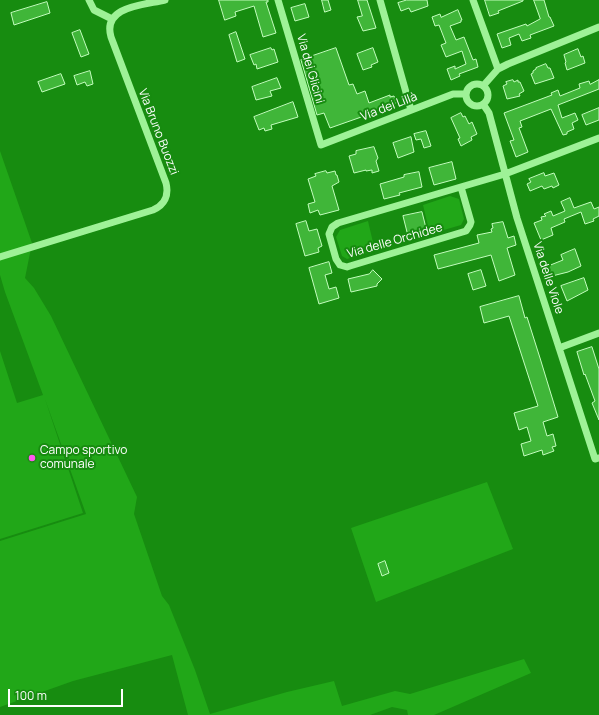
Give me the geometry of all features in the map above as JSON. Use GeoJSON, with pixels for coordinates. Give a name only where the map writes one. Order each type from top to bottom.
{"type":"FeatureCollection","features":[{"type":"Feature","properties":{"kind":"street"},"geometry":{"type":"LineString","coordinates":[[89,0],[94,10],[112,19],[121,10],[165,0]]}},
{"type":"Feature","properties":{"kind":"street","name":"Via dei Glicini"},"geometry":{"type":"LineString","coordinates":[[278,0],[320,145]]}},
{"type":"Feature","properties":{"kind":"street"},"geometry":{"type":"LineString","coordinates":[[380,0],[411,110]]}},
{"type":"Feature","properties":{"kind":"street"},"geometry":{"type":"LineString","coordinates":[[473,0],[498,69]]}},
{"type":"Feature","properties":{"kind":"street","name":"Via Bruno Buozzi"},"geometry":{"type":"LineString","coordinates":[[0,257],[153,210],[160,206],[165,199],[168,191],[166,183],[110,37],[109,28],[112,19]]}},
{"type":"Feature","properties":{"kind":"street"},"geometry":{"type":"LineString","coordinates":[[483,86],[498,69],[599,27]]}},
{"type":"Feature","properties":{"kind":"street"},"geometry":{"type":"LineString","coordinates":[[474,84],[480,84],[483,86],[486,88],[488,95],[483,104],[473,105],[467,101],[466,94],[468,88],[474,84]]}},
{"type":"Feature","properties":{"kind":"street","name":"Via dei Lillà"},"geometry":{"type":"LineString","coordinates":[[320,145],[453,94],[466,94]]}},
{"type":"Feature","properties":{"kind":"street","name":"Via delle Viole"},"geometry":{"type":"LineString","coordinates":[[483,104],[489,113],[516,218],[597,458]]}},
{"type":"Feature","properties":{"kind":"street","name":"Via delle Orchidee"},"geometry":{"type":"LineString","coordinates":[[461,187],[471,222],[466,231],[350,266],[343,266],[337,262],[329,234],[334,225],[461,187],[505,174],[599,138]]}},
{"type":"Feature","properties":{"kind":"street"},"geometry":{"type":"LineString","coordinates":[[559,348],[599,333]]}},
{"type":"Feature","properties":{"kind":"green space"},"geometry":{"type":"Polygon","coordinates":[[[0,151],[32,243],[25,278],[34,288],[51,316],[137,497],[134,514],[162,596],[169,605],[195,670],[210,714],[287,692],[334,681],[342,706],[395,691],[410,694],[524,659],[531,673],[434,715],[408,715],[407,710],[392,707],[370,715],[188,715],[172,655],[73,681],[0,707],[0,541],[86,514],[45,399],[83,513],[0,539],[0,351],[17,403],[43,395],[0,275],[0,151]]]}},
{"type":"Feature","properties":{"kind":"green space"},"geometry":{"type":"Polygon","coordinates":[[[450,196],[459,199],[464,219],[461,225],[430,234],[423,205],[450,196]]]}},
{"type":"Feature","properties":{"kind":"green space"},"geometry":{"type":"Polygon","coordinates":[[[368,221],[375,251],[347,259],[342,256],[336,237],[340,230],[368,221]]]}},
{"type":"Feature","properties":{"kind":"green space"},"geometry":{"type":"Polygon","coordinates":[[[487,482],[513,549],[376,602],[351,528],[487,482]]]}},
{"type":"Feature","properties":{"kind":"building"},"geometry":{"type":"Polygon","coordinates":[[[219,0],[268,0],[268,2],[266,2],[276,33],[263,37],[254,6],[235,12],[236,16],[225,20],[219,0]]]}},
{"type":"Feature","properties":{"kind":"building"},"geometry":{"type":"Polygon","coordinates":[[[322,0],[328,0],[331,10],[325,12],[322,0]]]}},
{"type":"Feature","properties":{"kind":"building"},"geometry":{"type":"Polygon","coordinates":[[[358,0],[367,0],[376,28],[363,31],[357,17],[362,16],[358,0]]]}},
{"type":"Feature","properties":{"kind":"building"},"geometry":{"type":"Polygon","coordinates":[[[407,0],[427,0],[428,6],[411,12],[409,8],[401,11],[398,3],[407,0]]]}},
{"type":"Feature","properties":{"kind":"building"},"geometry":{"type":"Polygon","coordinates":[[[485,0],[523,1],[498,11],[499,13],[490,16],[485,0]]]}},
{"type":"Feature","properties":{"kind":"building"},"geometry":{"type":"Polygon","coordinates":[[[534,0],[544,0],[549,17],[554,26],[530,35],[531,38],[522,41],[519,34],[509,38],[511,45],[502,48],[497,34],[526,24],[527,26],[540,19],[534,0]]]}},
{"type":"Feature","properties":{"kind":"building"},"geometry":{"type":"Polygon","coordinates":[[[47,2],[50,13],[14,25],[11,13],[47,2]]]}},
{"type":"Feature","properties":{"kind":"building"},"geometry":{"type":"Polygon","coordinates":[[[305,4],[309,17],[295,21],[291,8],[305,4]]]}},
{"type":"Feature","properties":{"kind":"building"},"geometry":{"type":"Polygon","coordinates":[[[458,10],[462,20],[461,22],[450,26],[456,40],[464,37],[473,60],[476,59],[478,67],[459,74],[460,76],[451,80],[447,69],[455,66],[455,69],[466,64],[462,51],[446,57],[441,45],[446,43],[439,25],[435,26],[432,17],[440,14],[441,17],[458,10]]]}},
{"type":"Feature","properties":{"kind":"building"},"geometry":{"type":"Polygon","coordinates":[[[80,30],[89,54],[81,57],[72,33],[80,30]]]}},
{"type":"Feature","properties":{"kind":"building"},"geometry":{"type":"Polygon","coordinates":[[[236,32],[245,59],[237,62],[229,35],[236,32]]]}},
{"type":"Feature","properties":{"kind":"building"},"geometry":{"type":"Polygon","coordinates":[[[271,48],[272,50],[274,49],[278,62],[257,69],[256,64],[254,65],[250,55],[271,48]]]}},
{"type":"Feature","properties":{"kind":"building"},"geometry":{"type":"Polygon","coordinates":[[[336,48],[349,85],[353,84],[357,94],[365,91],[369,103],[390,95],[390,97],[394,96],[396,102],[394,105],[330,128],[324,113],[317,115],[301,60],[336,48]]]}},
{"type":"Feature","properties":{"kind":"building"},"geometry":{"type":"Polygon","coordinates":[[[373,48],[378,62],[371,65],[372,67],[363,70],[357,54],[373,48]]]}},
{"type":"Feature","properties":{"kind":"building"},"geometry":{"type":"Polygon","coordinates":[[[578,49],[581,57],[583,56],[585,63],[567,70],[564,55],[578,49]]]}},
{"type":"Feature","properties":{"kind":"building"},"geometry":{"type":"Polygon","coordinates":[[[546,64],[548,68],[550,68],[554,78],[535,84],[531,74],[536,68],[546,64]]]}},
{"type":"Feature","properties":{"kind":"building"},"geometry":{"type":"Polygon","coordinates":[[[90,71],[93,84],[87,86],[85,82],[77,85],[74,76],[90,71]]]}},
{"type":"Feature","properties":{"kind":"building"},"geometry":{"type":"Polygon","coordinates":[[[61,74],[65,84],[42,92],[38,82],[61,74]]]}},
{"type":"Feature","properties":{"kind":"building"},"geometry":{"type":"Polygon","coordinates":[[[277,78],[281,88],[270,91],[272,96],[256,100],[252,87],[277,78]]]}},
{"type":"Feature","properties":{"kind":"building"},"geometry":{"type":"Polygon","coordinates":[[[513,80],[514,82],[518,80],[518,82],[520,82],[524,91],[519,94],[520,96],[507,99],[503,86],[507,84],[506,82],[513,80]]]}},
{"type":"Feature","properties":{"kind":"building"},"geometry":{"type":"Polygon","coordinates":[[[599,80],[599,89],[558,105],[562,118],[575,113],[578,120],[572,123],[574,129],[567,132],[567,134],[563,135],[551,109],[520,121],[522,127],[519,128],[528,152],[516,157],[510,141],[514,140],[504,113],[552,95],[551,93],[558,90],[560,96],[580,88],[579,84],[589,81],[590,84],[599,80]]]}},
{"type":"Feature","properties":{"kind":"building"},"geometry":{"type":"Polygon","coordinates":[[[293,102],[298,117],[271,125],[272,129],[265,131],[264,128],[259,130],[254,117],[293,102]]]}},
{"type":"Feature","properties":{"kind":"building"},"geometry":{"type":"Polygon","coordinates":[[[599,108],[599,120],[586,125],[582,115],[599,108]]]}},
{"type":"Feature","properties":{"kind":"building"},"geometry":{"type":"Polygon","coordinates":[[[461,113],[463,117],[465,116],[469,124],[472,122],[477,134],[471,137],[472,140],[461,146],[458,139],[460,138],[451,118],[461,113]]]}},
{"type":"Feature","properties":{"kind":"building"},"geometry":{"type":"Polygon","coordinates":[[[426,131],[431,146],[424,148],[421,139],[416,140],[414,134],[426,131]]]}},
{"type":"Feature","properties":{"kind":"building"},"geometry":{"type":"Polygon","coordinates":[[[411,137],[414,152],[398,158],[393,143],[411,137]]]}},
{"type":"Feature","properties":{"kind":"building"},"geometry":{"type":"Polygon","coordinates":[[[374,147],[378,158],[376,161],[379,171],[372,173],[372,170],[366,170],[354,173],[349,156],[356,154],[356,151],[374,147]]]}},
{"type":"Feature","properties":{"kind":"building"},"geometry":{"type":"Polygon","coordinates":[[[452,162],[456,179],[434,185],[429,168],[452,162]]]}},
{"type":"Feature","properties":{"kind":"building"},"geometry":{"type":"Polygon","coordinates":[[[326,171],[327,173],[335,171],[337,175],[339,182],[332,186],[339,210],[320,215],[318,210],[310,213],[308,204],[315,202],[308,179],[316,176],[315,174],[326,171]]]}},
{"type":"Feature","properties":{"kind":"building"},"geometry":{"type":"Polygon","coordinates":[[[419,172],[422,187],[399,193],[400,195],[384,199],[380,184],[404,177],[404,175],[419,172]]]}},
{"type":"Feature","properties":{"kind":"building"},"geometry":{"type":"Polygon","coordinates":[[[544,173],[545,176],[554,173],[559,185],[553,188],[552,186],[544,189],[542,186],[530,191],[527,184],[531,182],[529,179],[544,173]]]}},
{"type":"Feature","properties":{"kind":"building"},"geometry":{"type":"Polygon","coordinates":[[[570,198],[574,208],[591,202],[594,209],[599,207],[599,216],[593,219],[594,221],[585,224],[581,212],[564,219],[565,222],[551,228],[553,235],[541,240],[534,223],[542,220],[541,217],[546,216],[544,214],[551,211],[553,216],[565,211],[561,202],[570,198]]]}},
{"type":"Feature","properties":{"kind":"building"},"geometry":{"type":"Polygon","coordinates":[[[422,212],[427,232],[408,236],[403,216],[422,212]]]}},
{"type":"Feature","properties":{"kind":"building"},"geometry":{"type":"Polygon","coordinates":[[[306,221],[309,231],[317,229],[322,246],[318,248],[319,252],[305,256],[296,224],[306,221]]]}},
{"type":"Feature","properties":{"kind":"building"},"geometry":{"type":"Polygon","coordinates":[[[503,222],[508,238],[514,236],[516,245],[507,248],[515,275],[499,281],[491,255],[438,269],[434,255],[479,243],[477,235],[492,232],[492,224],[503,222]]]}},
{"type":"Feature","properties":{"kind":"building"},"geometry":{"type":"Polygon","coordinates":[[[575,249],[581,266],[568,272],[552,276],[548,266],[563,260],[561,255],[575,249]]]}},
{"type":"Feature","properties":{"kind":"building"},"geometry":{"type":"Polygon","coordinates":[[[329,262],[332,273],[325,275],[329,289],[336,287],[339,298],[319,304],[309,268],[329,262]]]}},
{"type":"Feature","properties":{"kind":"building"},"geometry":{"type":"Polygon","coordinates":[[[373,270],[382,279],[377,286],[351,292],[348,279],[369,274],[373,270]]]}},
{"type":"Feature","properties":{"kind":"building"},"geometry":{"type":"Polygon","coordinates":[[[481,270],[486,286],[473,290],[468,274],[481,270]]]}},
{"type":"Feature","properties":{"kind":"building"},"geometry":{"type":"Polygon","coordinates":[[[584,278],[588,290],[567,301],[561,286],[584,278]]]}},
{"type":"Feature","properties":{"kind":"building"},"geometry":{"type":"Polygon","coordinates":[[[519,296],[558,417],[543,422],[547,436],[553,434],[556,446],[552,447],[554,451],[543,455],[542,450],[524,456],[521,444],[531,441],[527,427],[519,430],[514,413],[538,406],[509,316],[484,323],[480,307],[519,296]]]}},
{"type":"Feature","properties":{"kind":"building"},"geometry":{"type":"Polygon","coordinates":[[[592,347],[599,369],[599,420],[592,403],[595,401],[585,374],[584,375],[577,352],[592,347]]]}},
{"type":"Feature","properties":{"kind":"building"},"geometry":{"type":"Polygon","coordinates":[[[385,561],[389,573],[382,576],[378,564],[385,561]]]}},
{"type":"Feature","properties":{"kind":"place","name":"Campo sportivo comunale"},"geometry":{"type":"Point","coordinates":[32,458]}}]}
